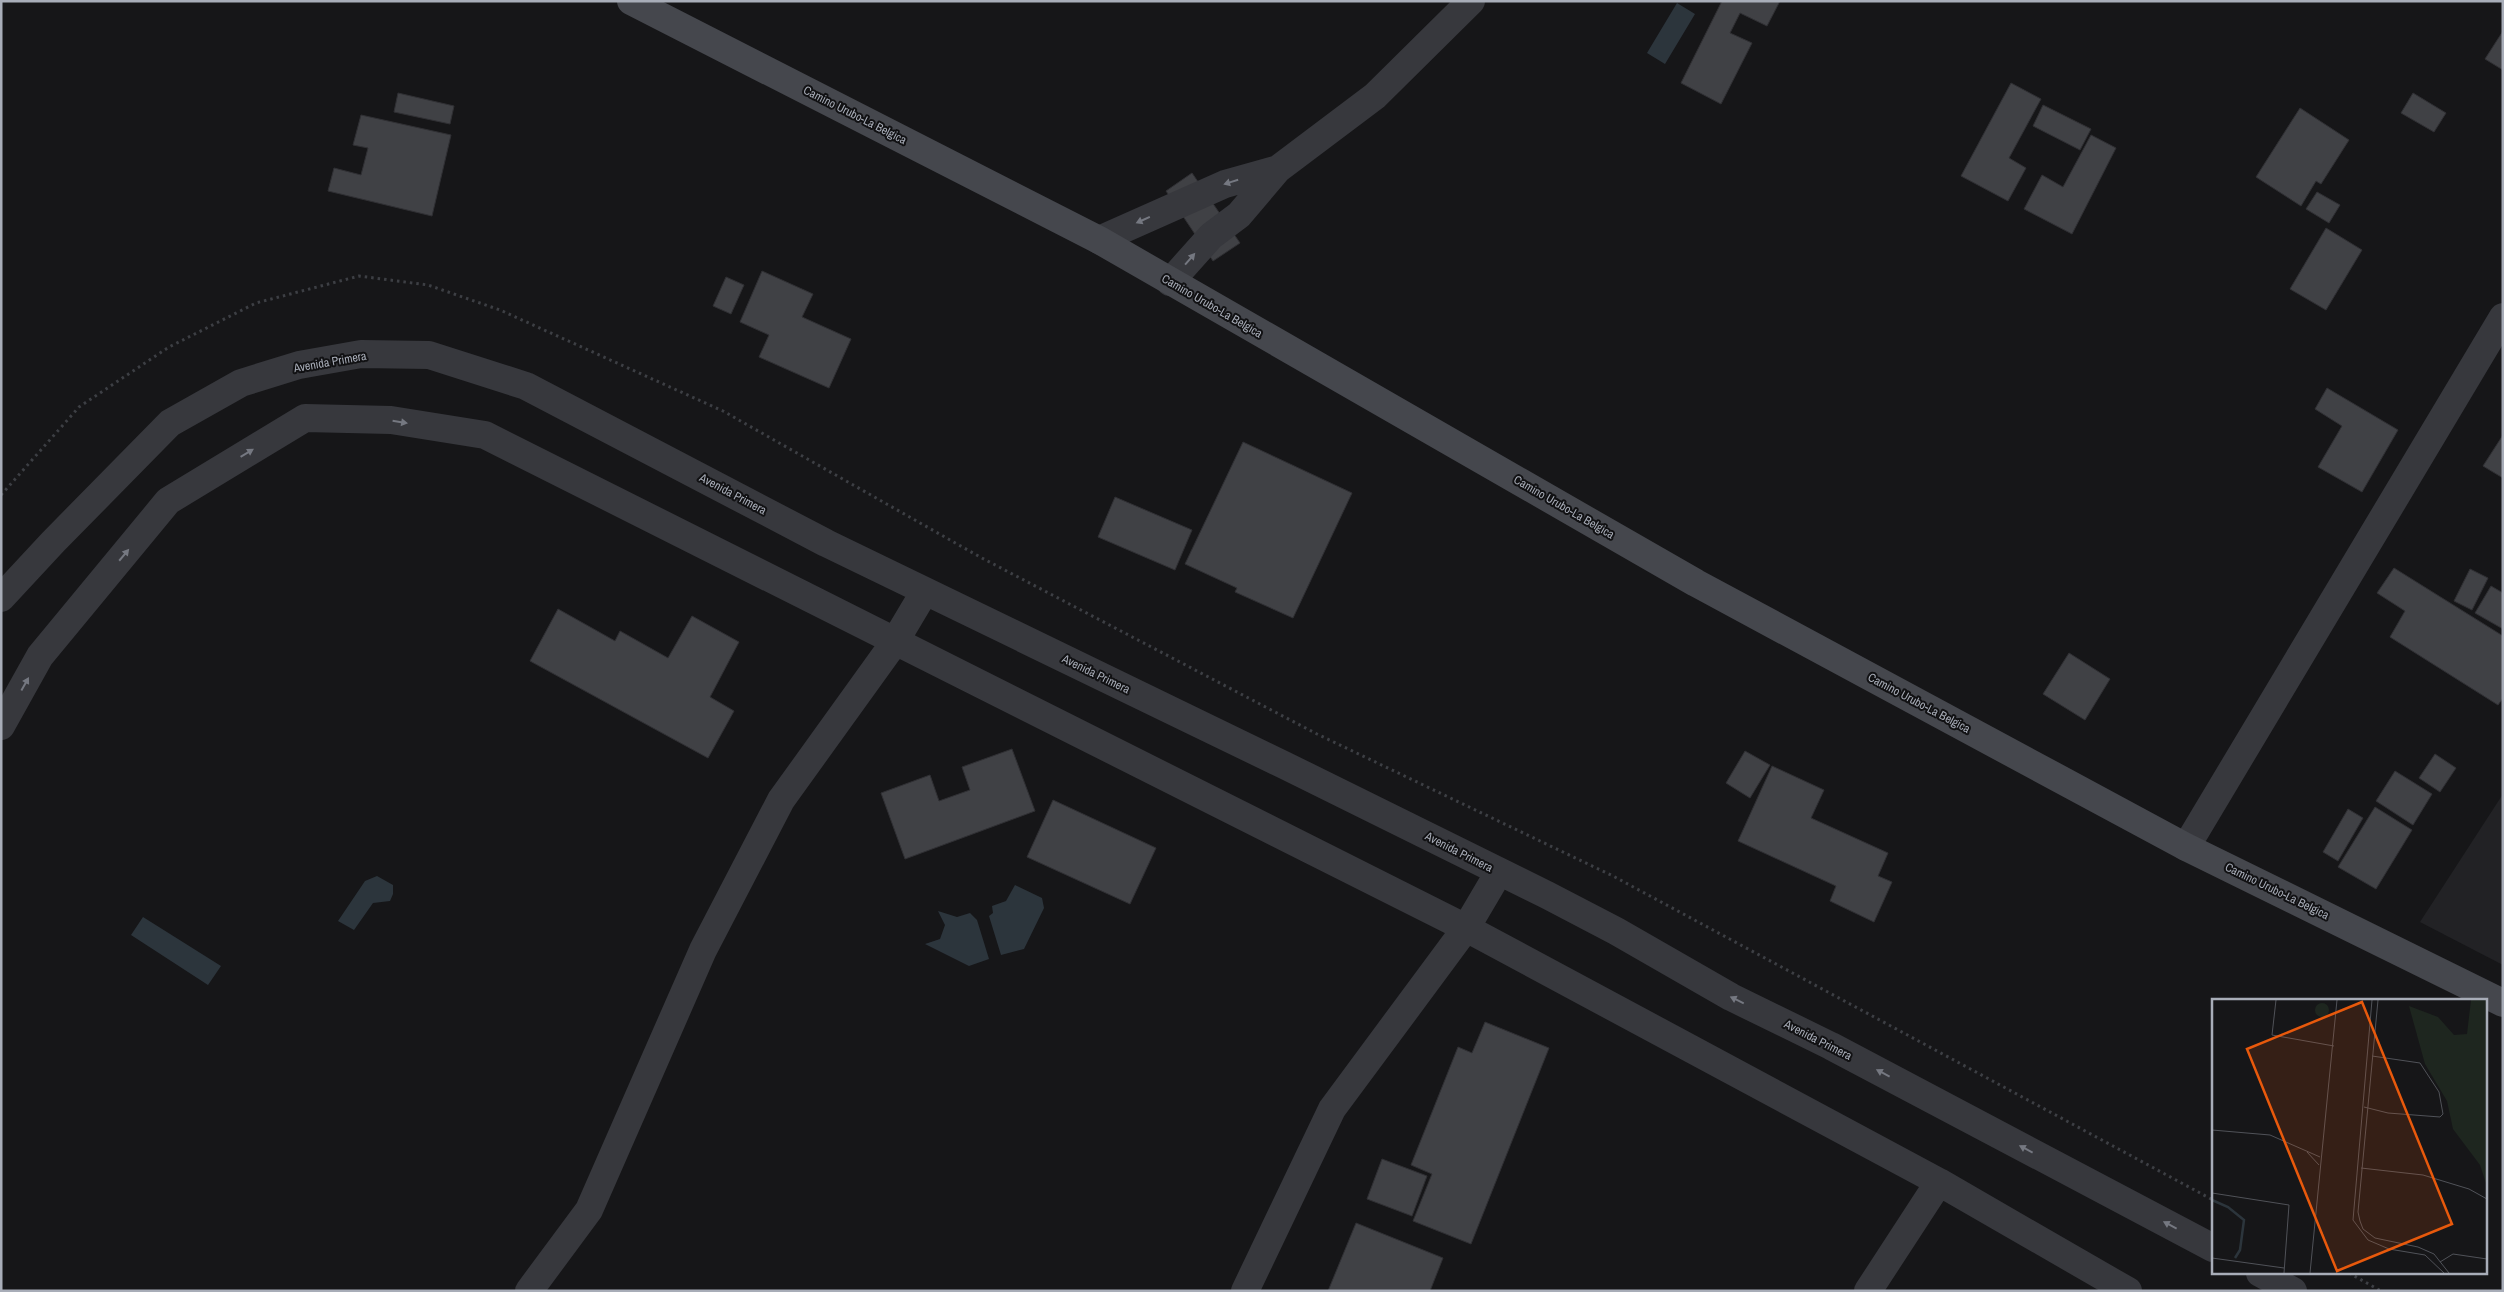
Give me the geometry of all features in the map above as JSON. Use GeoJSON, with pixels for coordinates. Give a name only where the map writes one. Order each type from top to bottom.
{"type":"FeatureCollection","features":[{"type":"Feature","properties":{"kind":"main road","name":"Camino Urubo-La Belgica"},"geometry":{"type":"LineString","coordinates":[[631,1],[1099,240],[1696,583],[2186,847],[2503,1003]]}},
{"type":"Feature","properties":{"kind":"street"},"geometry":{"type":"LineString","coordinates":[[1170,282],[1211,236],[1239,215],[1278,169],[1375,96],[1472,1]]}},
{"type":"Feature","properties":{"kind":"street"},"geometry":{"type":"LineString","coordinates":[[1099,240],[1225,184],[1278,169]]}},
{"type":"Feature","properties":{"kind":"street"},"geometry":{"type":"LineString","coordinates":[[2186,847],[2503,317]]}},
{"type":"Feature","properties":{"kind":"street","name":"Avenida Primera"},"geometry":{"type":"LineString","coordinates":[[1,598],[170,423],[241,383],[299,365],[361,354],[429,355],[526,386],[826,543],[1284,765],[1499,872],[1616,931],[1731,997],[1831,1046],[2212,1247]]}},
{"type":"Feature","properties":{"kind":"street"},"geometry":{"type":"LineString","coordinates":[[1,726],[40,656],[168,501],[305,418],[391,420],[485,435],[894,643],[1466,928],[1939,1182],[2128,1291]]}},
{"type":"Feature","properties":{"kind":"street"},"geometry":{"type":"LineString","coordinates":[[529,1291],[589,1210],[703,950],[781,800],[894,643],[925,591]]}},
{"type":"Feature","properties":{"kind":"street"},"geometry":{"type":"LineString","coordinates":[[1246,1291],[1332,1109],[1466,928],[1499,872]]}},
{"type":"Feature","properties":{"kind":"street"},"geometry":{"type":"LineString","coordinates":[[1868,1291],[1939,1182]]}},
{"type":"Feature","properties":{"kind":"street"},"geometry":{"type":"LineString","coordinates":[[2262,1274],[2293,1291]]}},
{"type":"Feature","properties":{"kind":"path"},"geometry":{"type":"LineString","coordinates":[[2351,1274],[2381,1291]]}},
{"type":"Feature","properties":{"kind":"shaded area"},"geometry":{"type":"Polygon","coordinates":[[[1677,3],[1695,14],[1665,64],[1647,53],[1677,3]]]}},
{"type":"Feature","properties":{"kind":"shaded area"},"geometry":{"type":"Polygon","coordinates":[[[2503,794],[2503,965],[2420,922],[2503,794]]]}},
{"type":"Feature","properties":{"kind":"shaded area"},"geometry":{"type":"Polygon","coordinates":[[[377,876],[393,885],[393,894],[390,901],[373,903],[354,930],[338,921],[365,881],[377,876]]]}},
{"type":"Feature","properties":{"kind":"shaded area"},"geometry":{"type":"Polygon","coordinates":[[[1015,885],[1042,898],[1044,908],[1024,949],[1001,955],[989,916],[993,913],[992,906],[1006,901],[1015,885]]]}},
{"type":"Feature","properties":{"kind":"shaded area"},"geometry":{"type":"Polygon","coordinates":[[[938,911],[957,917],[970,913],[977,920],[989,959],[969,966],[925,944],[940,939],[945,925],[938,911]]]}},
{"type":"Feature","properties":{"kind":"shaded area"},"geometry":{"type":"Polygon","coordinates":[[[143,917],[221,966],[208,985],[131,935],[143,917]]]}},
{"type":"Feature","properties":{"kind":"building"},"geometry":{"type":"Polygon","coordinates":[[[1722,1],[1780,1],[1767,26],[1740,13],[1730,33],[1752,43],[1721,104],[1681,83],[1722,1]]]}},
{"type":"Feature","properties":{"kind":"building"},"geometry":{"type":"Polygon","coordinates":[[[2503,31],[2503,70],[2485,59],[2503,31]]]}},
{"type":"Feature","properties":{"kind":"building"},"geometry":{"type":"Polygon","coordinates":[[[2011,83],[2041,99],[2009,158],[2026,168],[2008,201],[1961,176],[2011,83]]]}},
{"type":"Feature","properties":{"kind":"building"},"geometry":{"type":"Polygon","coordinates":[[[398,93],[454,106],[450,124],[394,112],[398,93]]]}},
{"type":"Feature","properties":{"kind":"building"},"geometry":{"type":"Polygon","coordinates":[[[2413,93],[2446,113],[2434,132],[2401,113],[2413,93]]]}},
{"type":"Feature","properties":{"kind":"building"},"geometry":{"type":"Polygon","coordinates":[[[2043,105],[2091,129],[2080,150],[2033,126],[2043,105]]]}},
{"type":"Feature","properties":{"kind":"building"},"geometry":{"type":"Polygon","coordinates":[[[2300,108],[2349,140],[2321,184],[2316,181],[2301,206],[2256,177],[2300,108]]]}},
{"type":"Feature","properties":{"kind":"building"},"geometry":{"type":"Polygon","coordinates":[[[361,115],[451,135],[432,216],[328,191],[334,168],[361,175],[368,148],[353,145],[361,115]]]}},
{"type":"Feature","properties":{"kind":"building"},"geometry":{"type":"Polygon","coordinates":[[[2091,135],[2116,148],[2072,234],[2024,209],[2042,175],[2063,187],[2091,135]]]}},
{"type":"Feature","properties":{"kind":"building"},"geometry":{"type":"Polygon","coordinates":[[[1192,173],[1240,243],[1213,261],[1166,191],[1192,173]]]}},
{"type":"Feature","properties":{"kind":"building"},"geometry":{"type":"Polygon","coordinates":[[[2317,192],[2340,205],[2329,223],[2306,209],[2317,192]]]}},
{"type":"Feature","properties":{"kind":"building"},"geometry":{"type":"Polygon","coordinates":[[[2326,228],[2362,250],[2326,310],[2290,289],[2326,228]]]}},
{"type":"Feature","properties":{"kind":"building"},"geometry":{"type":"Polygon","coordinates":[[[762,271],[813,294],[802,317],[851,339],[829,388],[759,357],[769,335],[740,322],[762,271]]]}},
{"type":"Feature","properties":{"kind":"building"},"geometry":{"type":"Polygon","coordinates":[[[726,277],[744,285],[731,314],[713,306],[726,277]]]}},
{"type":"Feature","properties":{"kind":"building"},"geometry":{"type":"Polygon","coordinates":[[[2327,388],[2398,430],[2362,492],[2318,467],[2342,426],[2315,409],[2327,388]]]}},
{"type":"Feature","properties":{"kind":"building"},"geometry":{"type":"Polygon","coordinates":[[[2503,435],[2503,478],[2483,466],[2503,435]]]}},
{"type":"Feature","properties":{"kind":"building"},"geometry":{"type":"Polygon","coordinates":[[[1243,442],[1352,493],[1293,618],[1235,592],[1237,588],[1185,564],[1243,442]]]}},
{"type":"Feature","properties":{"kind":"building"},"geometry":{"type":"Polygon","coordinates":[[[1115,497],[1192,530],[1175,570],[1098,537],[1115,497]]]}},
{"type":"Feature","properties":{"kind":"building"},"geometry":{"type":"Polygon","coordinates":[[[2394,568],[2503,636],[2503,698],[2498,705],[2390,637],[2405,611],[2377,593],[2394,568]]]}},
{"type":"Feature","properties":{"kind":"building"},"geometry":{"type":"Polygon","coordinates":[[[2470,569],[2488,578],[2472,610],[2454,601],[2470,569]]]}},
{"type":"Feature","properties":{"kind":"building"},"geometry":{"type":"Polygon","coordinates":[[[2491,586],[2503,593],[2503,629],[2475,613],[2491,586]]]}},
{"type":"Feature","properties":{"kind":"building"},"geometry":{"type":"Polygon","coordinates":[[[558,609],[615,641],[620,631],[668,658],[692,616],[739,642],[710,697],[734,711],[708,758],[530,661],[558,609]]]}},
{"type":"Feature","properties":{"kind":"building"},"geometry":{"type":"Polygon","coordinates":[[[2069,653],[2110,679],[2085,720],[2043,694],[2069,653]]]}},
{"type":"Feature","properties":{"kind":"building"},"geometry":{"type":"Polygon","coordinates":[[[1012,749],[1035,811],[905,859],[881,793],[930,775],[939,801],[970,790],[962,767],[1012,749]]]}},
{"type":"Feature","properties":{"kind":"building"},"geometry":{"type":"Polygon","coordinates":[[[1745,751],[1770,765],[1750,798],[1726,783],[1745,751]]]}},
{"type":"Feature","properties":{"kind":"building"},"geometry":{"type":"Polygon","coordinates":[[[2435,754],[2456,768],[2440,792],[2419,778],[2435,754]]]}},
{"type":"Feature","properties":{"kind":"building"},"geometry":{"type":"Polygon","coordinates":[[[1772,766],[1824,790],[1811,818],[1888,853],[1878,876],[1892,882],[1874,922],[1830,901],[1836,886],[1738,841],[1772,766]]]}},
{"type":"Feature","properties":{"kind":"building"},"geometry":{"type":"Polygon","coordinates":[[[2395,771],[2432,794],[2413,825],[2376,801],[2395,771]]]}},
{"type":"Feature","properties":{"kind":"building"},"geometry":{"type":"Polygon","coordinates":[[[1053,800],[1156,848],[1130,904],[1027,857],[1053,800]]]}},
{"type":"Feature","properties":{"kind":"building"},"geometry":{"type":"Polygon","coordinates":[[[2375,807],[2412,830],[2376,889],[2338,867],[2375,807]]]}},
{"type":"Feature","properties":{"kind":"building"},"geometry":{"type":"Polygon","coordinates":[[[2348,809],[2363,818],[2338,861],[2323,852],[2348,809]]]}},
{"type":"Feature","properties":{"kind":"building"},"geometry":{"type":"Polygon","coordinates":[[[1485,1022],[1549,1048],[1471,1244],[1413,1221],[1432,1174],[1411,1165],[1458,1047],[1472,1053],[1485,1022]]]}},
{"type":"Feature","properties":{"kind":"building"},"geometry":{"type":"Polygon","coordinates":[[[1382,1159],[1427,1176],[1412,1216],[1367,1199],[1382,1159]]]}},
{"type":"Feature","properties":{"kind":"building"},"geometry":{"type":"Polygon","coordinates":[[[1356,1223],[1443,1258],[1430,1291],[1328,1291],[1356,1223]]]}}]}
